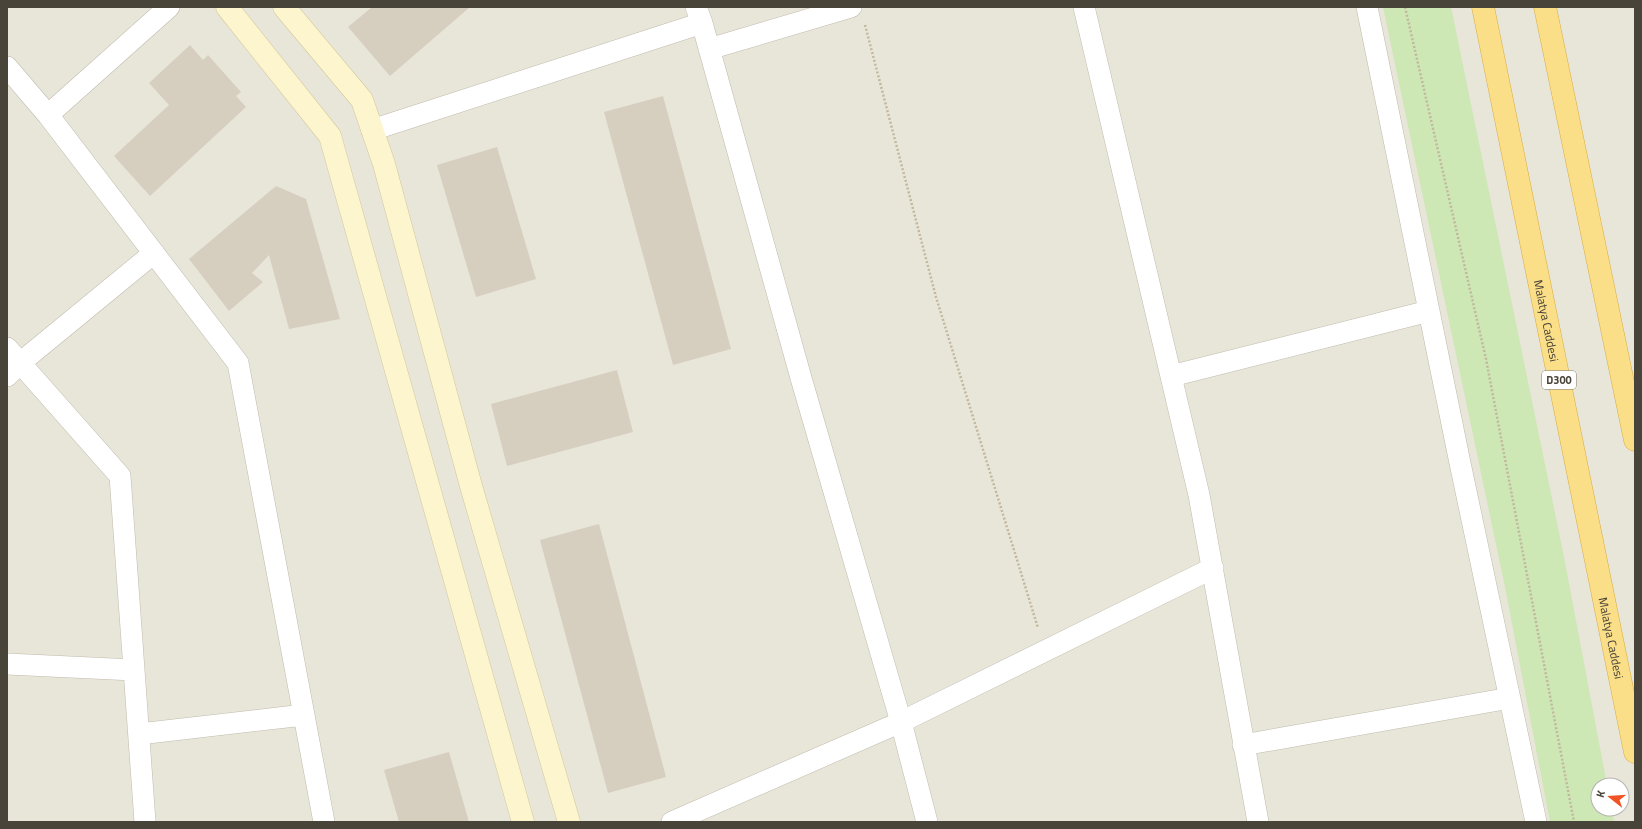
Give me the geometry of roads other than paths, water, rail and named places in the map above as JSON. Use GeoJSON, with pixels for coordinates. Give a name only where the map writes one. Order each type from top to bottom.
{"type":"FeatureCollection","features":[{"type":"Feature","properties":{"kind":"highway","name":"Malatya Caddesi"},"geometry":{"type":"LineString","coordinates":[[1483,7],[1635,752]]}},
{"type":"Feature","properties":{"kind":"highway"},"geometry":{"type":"LineString","coordinates":[[1545,7],[1635,440]]}},
{"type":"Feature","properties":{"kind":"main road"},"geometry":{"type":"LineString","coordinates":[[227,7],[330,136],[523,822]]}},
{"type":"Feature","properties":{"kind":"main road"},"geometry":{"type":"LineString","coordinates":[[284,7],[362,100],[384,164],[471,486],[569,822]]}},
{"type":"Feature","properties":{"kind":"street"},"geometry":{"type":"LineString","coordinates":[[48,115],[169,7]]}},
{"type":"Feature","properties":{"kind":"street"},"geometry":{"type":"LineString","coordinates":[[709,50],[851,7]]}},
{"type":"Feature","properties":{"kind":"street"},"geometry":{"type":"LineString","coordinates":[[1084,7],[1199,495],[1258,822]]}},
{"type":"Feature","properties":{"kind":"street"},"geometry":{"type":"LineString","coordinates":[[1367,7],[1536,822]]}},
{"type":"Feature","properties":{"kind":"street"},"geometry":{"type":"LineString","coordinates":[[372,130],[699,15],[801,378],[901,722],[926,822]]}},
{"type":"Feature","properties":{"kind":"street"},"geometry":{"type":"LineString","coordinates":[[7,67],[48,115],[238,363],[324,822]]}},
{"type":"Feature","properties":{"kind":"street"},"geometry":{"type":"LineString","coordinates":[[145,822],[120,476],[11,362],[154,253]]}},
{"type":"Feature","properties":{"kind":"street"},"geometry":{"type":"LineString","coordinates":[[1171,376],[1429,311]]}},
{"type":"Feature","properties":{"kind":"street"},"geometry":{"type":"LineString","coordinates":[[672,822],[901,722],[1213,568]]}},
{"type":"Feature","properties":{"kind":"street"},"geometry":{"type":"LineString","coordinates":[[7,664],[134,670]]}},
{"type":"Feature","properties":{"kind":"street"},"geometry":{"type":"LineString","coordinates":[[1243,745],[1510,698]]}},
{"type":"Feature","properties":{"kind":"street"},"geometry":{"type":"LineString","coordinates":[[139,734],[304,715]]}}]}
